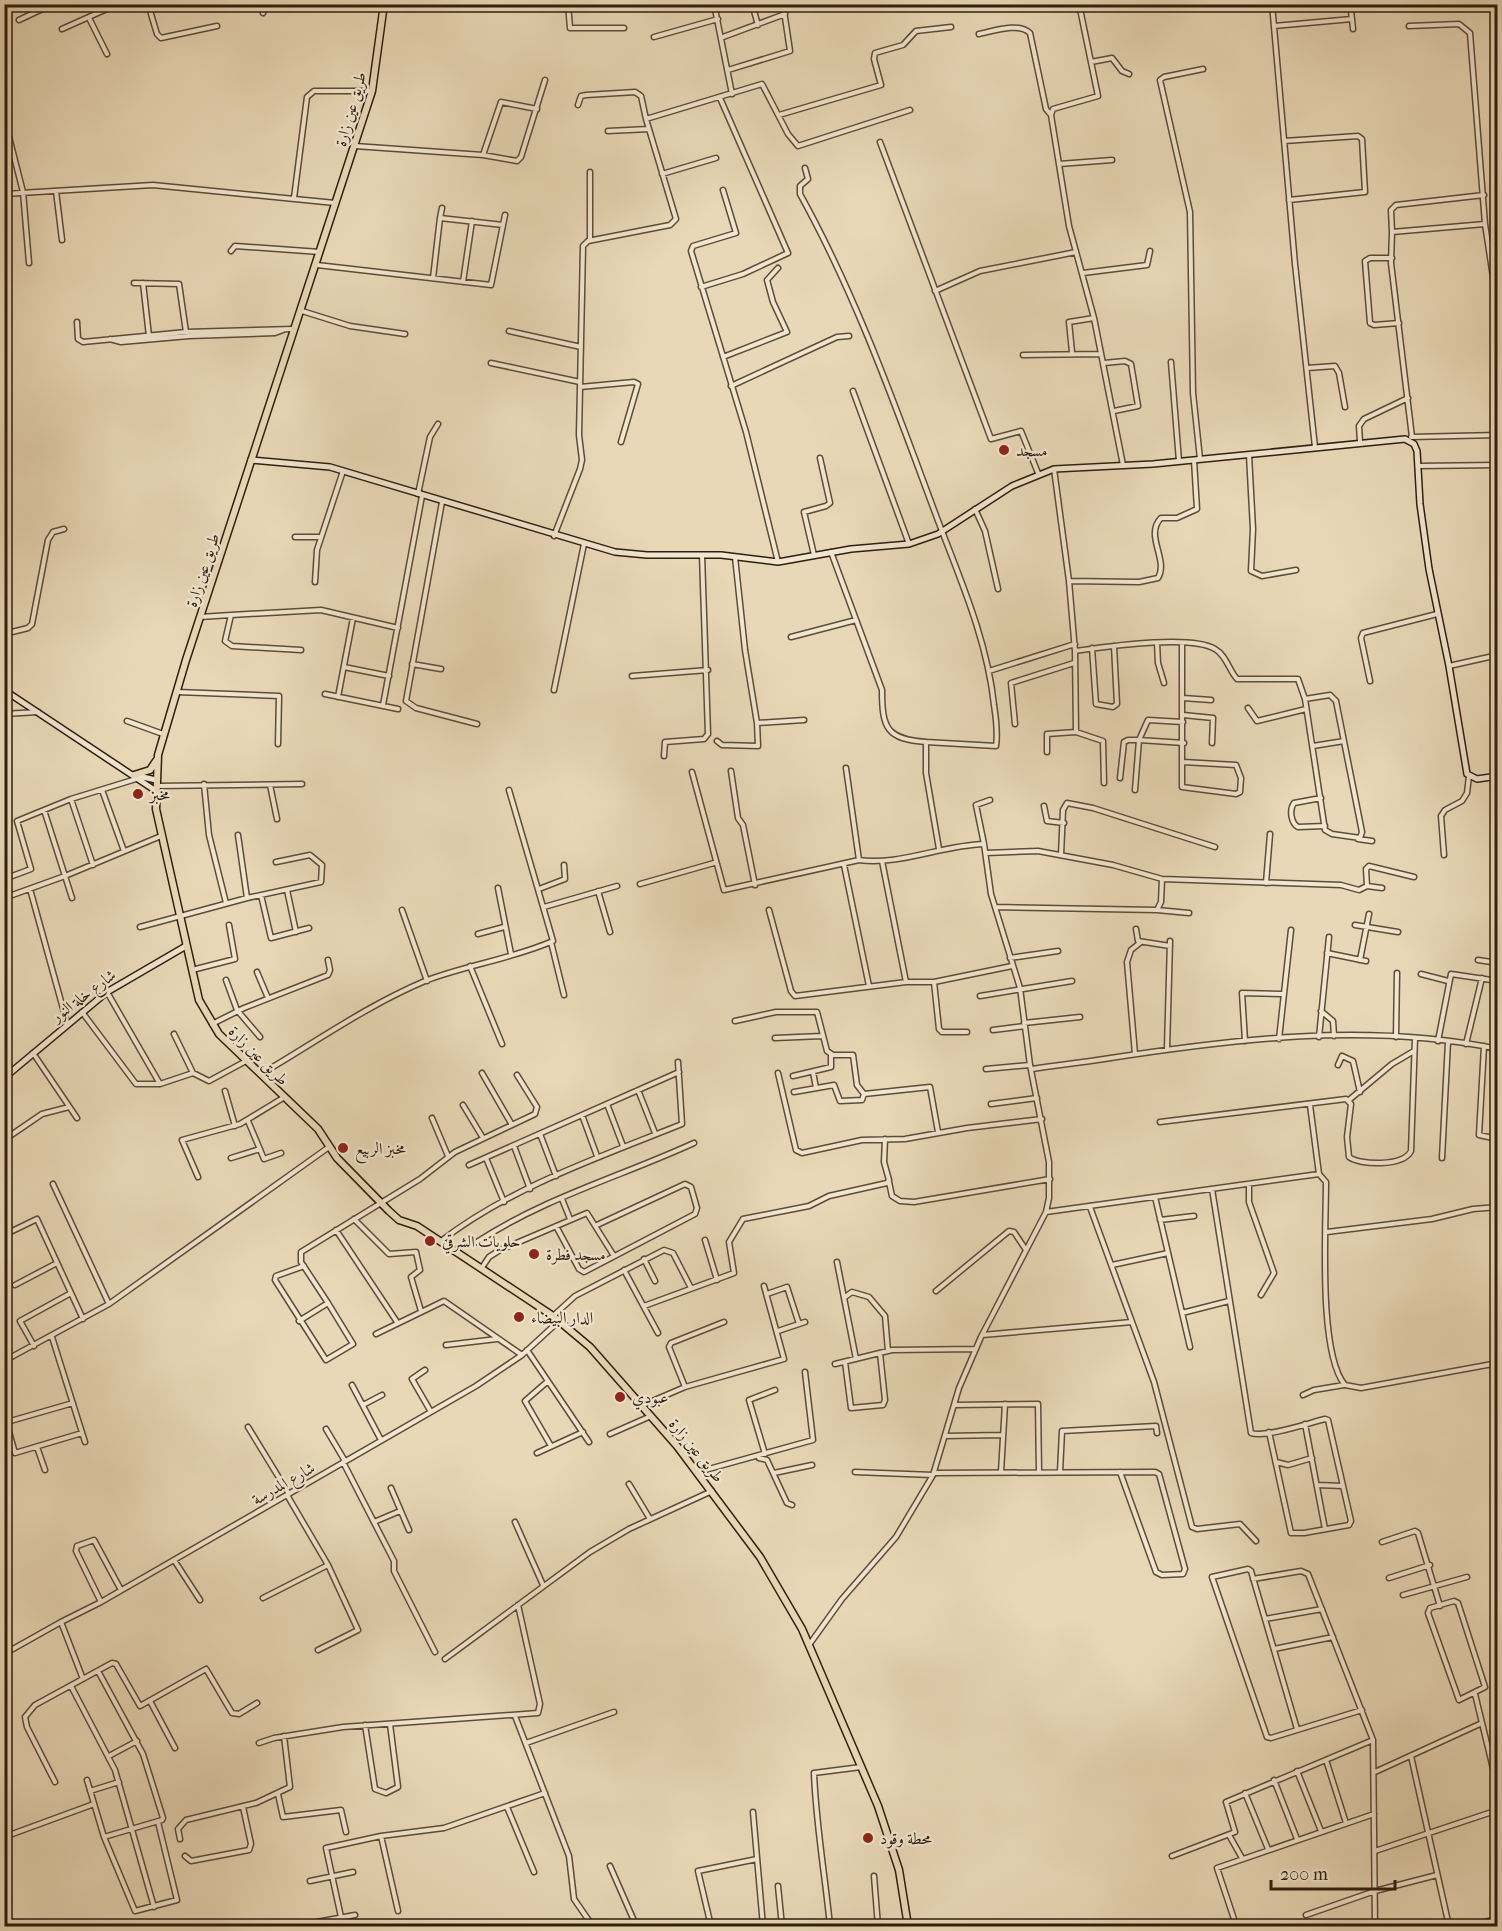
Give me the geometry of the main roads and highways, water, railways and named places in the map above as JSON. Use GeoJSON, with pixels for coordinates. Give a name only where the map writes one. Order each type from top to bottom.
{"type":"FeatureCollection","features":[{"type":"Feature","properties":{"kind":"main road","name":"طريق عين زارة"},"geometry":{"type":"LineString","coordinates":[[384,4],[372,91],[317,265],[200,617],[158,755],[156,785],[161,836],[199,1000],[211,1024],[260,1075],[318,1129],[330,1146],[399,1220],[414,1224],[553,1316],[590,1347],[643,1405],[698,1472],[770,1572],[809,1646],[861,1767],[895,1856],[908,1926]]}},
{"type":"Feature","properties":{"kind":"main road"},"geometry":{"type":"LineString","coordinates":[[251,460],[320,465],[554,536],[633,554],[702,554],[778,562],[830,551],[909,544],[942,531],[975,508],[1038,473],[1054,469],[1179,461],[1405,439],[1416,448],[1421,515],[1466,771],[1469,776],[1477,778],[1497,776]]}},
{"type":"Feature","properties":{"kind":"main road"},"geometry":{"type":"LineString","coordinates":[[4,690],[133,776],[156,785]]}},
{"type":"Feature","properties":{"kind":"main road"},"geometry":{"type":"LineString","coordinates":[[133,776],[150,770],[158,755]]}},
{"type":"Feature","properties":{"kind":"main road"},"geometry":{"type":"LineString","coordinates":[[133,776],[156,785]]}},
{"type":"Feature","properties":{"kind":"main road","name":"شارع خلة النور"},"geometry":{"type":"LineString","coordinates":[[4,1077],[81,1011],[107,992],[186,946]]}},
{"type":"Feature","properties":{"kind":"place","name":"مسجد"},"geometry":{"type":"Point","coordinates":[1004,450]}},
{"type":"Feature","properties":{"kind":"place","name":"مخبز"},"geometry":{"type":"Point","coordinates":[138,794]}},
{"type":"Feature","properties":{"kind":"place","name":"مخبز الربيع"},"geometry":{"type":"Point","coordinates":[343,1148]}},
{"type":"Feature","properties":{"kind":"place","name":"حلويات الشرقي"},"geometry":{"type":"Point","coordinates":[430,1241]}},
{"type":"Feature","properties":{"kind":"place","name":"مسجد فطرة"},"geometry":{"type":"Point","coordinates":[534,1254]}},
{"type":"Feature","properties":{"kind":"place","name":"الدار البيضاء"},"geometry":{"type":"Point","coordinates":[519,1317]}},
{"type":"Feature","properties":{"kind":"place","name":"عبودي"},"geometry":{"type":"Point","coordinates":[620,1397]}},
{"type":"Feature","properties":{"kind":"place","name":"محطة وقود"},"geometry":{"type":"Point","coordinates":[868,1838]}}]}
